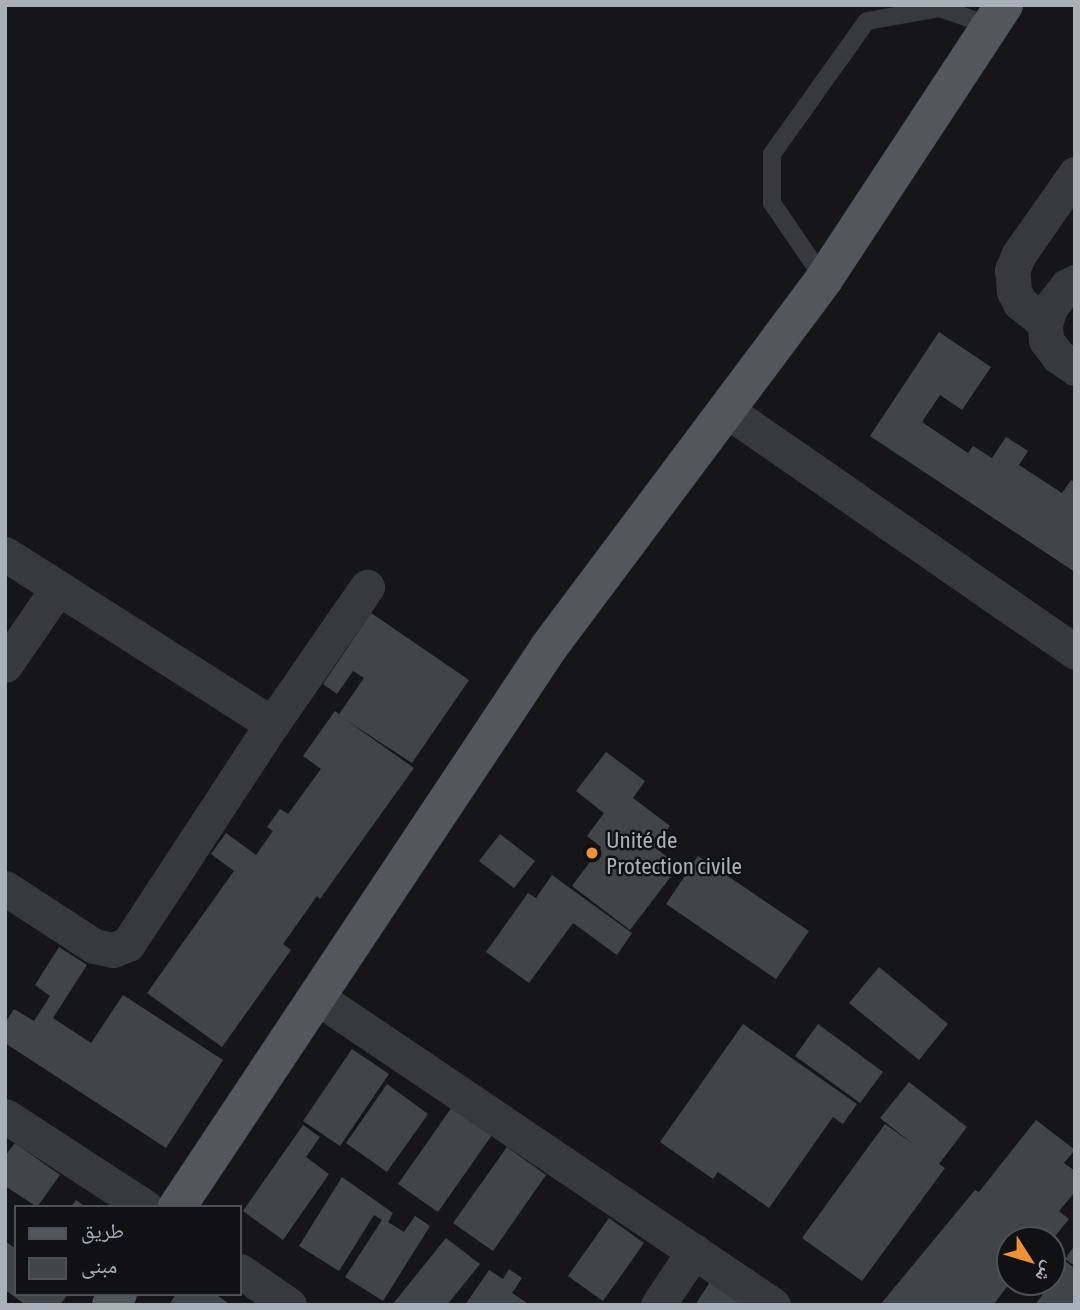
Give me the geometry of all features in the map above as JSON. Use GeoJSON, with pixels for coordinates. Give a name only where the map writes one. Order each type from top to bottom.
{"type":"FeatureCollection","features":[{"type":"Feature","properties":{"kind":"main road"},"geometry":{"type":"LineString","coordinates":[[178,1205],[549,647],[824,279],[997,15]]}},
{"type":"Feature","properties":{"kind":"street"},"geometry":{"type":"LineString","coordinates":[[1045,323],[1020,303],[1014,290],[1012,270],[1019,254],[1075,174]]}},
{"type":"Feature","properties":{"kind":"street"},"geometry":{"type":"LineString","coordinates":[[1075,282],[1067,286],[1050,308],[1045,323],[1046,340],[1058,356],[1075,368]]}},
{"type":"Feature","properties":{"kind":"street"},"geometry":{"type":"LineString","coordinates":[[726,410],[1075,652]]}},
{"type":"Feature","properties":{"kind":"street"},"geometry":{"type":"LineString","coordinates":[[5,554],[272,724]]}},
{"type":"Feature","properties":{"kind":"street"},"geometry":{"type":"LineString","coordinates":[[5,888],[94,946],[113,950],[128,944],[272,724],[367,587]]}},
{"type":"Feature","properties":{"kind":"street"},"geometry":{"type":"LineString","coordinates":[[5,666],[57,589]]}},
{"type":"Feature","properties":{"kind":"street"},"geometry":{"type":"LineString","coordinates":[[318,998],[773,1305]]}},
{"type":"Feature","properties":{"kind":"street"},"geometry":{"type":"LineString","coordinates":[[5,1116],[142,1205]]}},
{"type":"Feature","properties":{"kind":"street"},"geometry":{"type":"LineString","coordinates":[[658,1305],[694,1251]]}},
{"type":"Feature","properties":{"kind":"street"},"geometry":{"type":"LineString","coordinates":[[242,1272],[289,1305]]}},
{"type":"Feature","properties":{"kind":"lane"},"geometry":{"type":"LineString","coordinates":[[824,279],[772,204],[772,154],[867,21],[940,8],[997,15]]}},
{"type":"Feature","properties":{"kind":"building"},"geometry":{"type":"Polygon","coordinates":[[[939,332],[991,367],[962,410],[940,395],[922,422],[968,453],[973,446],[992,458],[1006,437],[1028,451],[1019,465],[1062,493],[1071,480],[1075,482],[1075,572],[870,436],[939,332]]]}},
{"type":"Feature","properties":{"kind":"building"},"geometry":{"type":"Polygon","coordinates":[[[371,613],[469,680],[412,763],[346,720],[414,768],[320,899],[317,896],[283,944],[291,950],[222,1047],[147,993],[234,871],[211,854],[226,833],[256,855],[273,831],[267,827],[280,809],[288,814],[321,769],[303,756],[335,711],[339,714],[364,678],[353,671],[337,694],[323,684],[371,613]]]}},
{"type":"Feature","properties":{"kind":"building"},"geometry":{"type":"Polygon","coordinates":[[[606,752],[645,781],[633,798],[670,826],[654,847],[679,866],[630,930],[572,886],[601,847],[587,836],[604,813],[576,791],[606,752]]]}},
{"type":"Feature","properties":{"kind":"building"},"geometry":{"type":"Polygon","coordinates":[[[500,834],[535,861],[514,888],[479,861],[500,834]]]}},
{"type":"Feature","properties":{"kind":"building"},"geometry":{"type":"Polygon","coordinates":[[[698,856],[809,931],[776,979],[666,904],[698,856]]]}},
{"type":"Feature","properties":{"kind":"building"},"geometry":{"type":"Polygon","coordinates":[[[552,875],[632,933],[617,955],[573,923],[529,983],[486,952],[528,893],[536,898],[552,875]]]}},
{"type":"Feature","properties":{"kind":"building"},"geometry":{"type":"Polygon","coordinates":[[[59,947],[87,965],[53,1018],[91,1043],[123,995],[223,1060],[166,1148],[5,1043],[5,1023],[14,1009],[34,1021],[50,996],[35,985],[59,947]]]}},
{"type":"Feature","properties":{"kind":"building"},"geometry":{"type":"Polygon","coordinates":[[[879,967],[948,1024],[919,1060],[849,1003],[879,967]]]}},
{"type":"Feature","properties":{"kind":"building"},"geometry":{"type":"Polygon","coordinates":[[[743,1024],[857,1104],[843,1124],[833,1117],[769,1208],[718,1172],[713,1179],[660,1142],[743,1024]]]}},
{"type":"Feature","properties":{"kind":"building"},"geometry":{"type":"Polygon","coordinates":[[[818,1024],[883,1072],[860,1103],[795,1056],[818,1024]]]}},
{"type":"Feature","properties":{"kind":"building"},"geometry":{"type":"Polygon","coordinates":[[[352,1049],[389,1074],[340,1146],[303,1121],[352,1049]]]}},
{"type":"Feature","properties":{"kind":"building"},"geometry":{"type":"Polygon","coordinates":[[[909,1082],[967,1127],[939,1164],[945,1168],[862,1281],[802,1238],[885,1124],[913,1144],[880,1118],[909,1082]]]}},
{"type":"Feature","properties":{"kind":"building"},"geometry":{"type":"Polygon","coordinates":[[[387,1084],[428,1114],[387,1172],[346,1143],[387,1084]]]}},
{"type":"Feature","properties":{"kind":"building"},"geometry":{"type":"Polygon","coordinates":[[[452,1107],[492,1135],[438,1212],[398,1184],[452,1107]]]}},
{"type":"Feature","properties":{"kind":"building"},"geometry":{"type":"Polygon","coordinates":[[[1036,1120],[1075,1150],[1064,1163],[1075,1171],[1075,1192],[1059,1211],[1069,1219],[1063,1226],[996,1226],[996,1296],[1000,1296],[993,1305],[880,1305],[975,1190],[979,1192],[1036,1120]]]}},
{"type":"Feature","properties":{"kind":"building"},"geometry":{"type":"Polygon","coordinates":[[[303,1125],[320,1137],[306,1157],[329,1174],[283,1240],[243,1211],[303,1125]]]}},
{"type":"Feature","properties":{"kind":"building"},"geometry":{"type":"Polygon","coordinates":[[[15,1143],[60,1175],[38,1205],[34,1205],[5,1186],[5,1156],[15,1143]]]}},
{"type":"Feature","properties":{"kind":"building"},"geometry":{"type":"Polygon","coordinates":[[[507,1147],[546,1175],[493,1251],[453,1223],[507,1147]]]}},
{"type":"Feature","properties":{"kind":"building"},"geometry":{"type":"Polygon","coordinates":[[[342,1177],[393,1213],[388,1222],[404,1232],[415,1216],[430,1226],[383,1301],[345,1277],[382,1220],[374,1215],[339,1271],[299,1246],[342,1177]]]}},
{"type":"Feature","properties":{"kind":"building"},"geometry":{"type":"Polygon","coordinates":[[[609,1218],[644,1243],[603,1301],[568,1276],[609,1218]]]}},
{"type":"Feature","properties":{"kind":"building"},"geometry":{"type":"Polygon","coordinates":[[[446,1238],[480,1264],[447,1305],[392,1305],[446,1238]]]}},
{"type":"Feature","properties":{"kind":"building"},"geometry":{"type":"Polygon","coordinates":[[[5,1241],[14,1248],[14,1296],[67,1296],[60,1305],[26,1305],[5,1290],[5,1241]]]}},
{"type":"Feature","properties":{"kind":"building"},"geometry":{"type":"Polygon","coordinates":[[[1075,1245],[1075,1266],[1066,1258],[1075,1245]]]}},
{"type":"Feature","properties":{"kind":"building"},"geometry":{"type":"Polygon","coordinates":[[[1066,1262],[1075,1268],[1075,1305],[1035,1305],[1041,1296],[1066,1296],[1066,1262]]]}},
{"type":"Feature","properties":{"kind":"building"},"geometry":{"type":"Polygon","coordinates":[[[509,1269],[522,1278],[512,1293],[530,1305],[465,1305],[489,1270],[503,1279],[509,1269]]]}},
{"type":"Feature","properties":{"kind":"building"},"geometry":{"type":"Polygon","coordinates":[[[712,1279],[750,1305],[695,1305],[712,1279]]]}},
{"type":"Feature","properties":{"kind":"building"},"geometry":{"type":"Polygon","coordinates":[[[175,1296],[218,1296],[231,1305],[169,1305],[175,1296]]]}},
{"type":"Feature","properties":{"kind":"place","name":"Unité de Protection civile"},"geometry":{"type":"Point","coordinates":[592,853]}}]}
